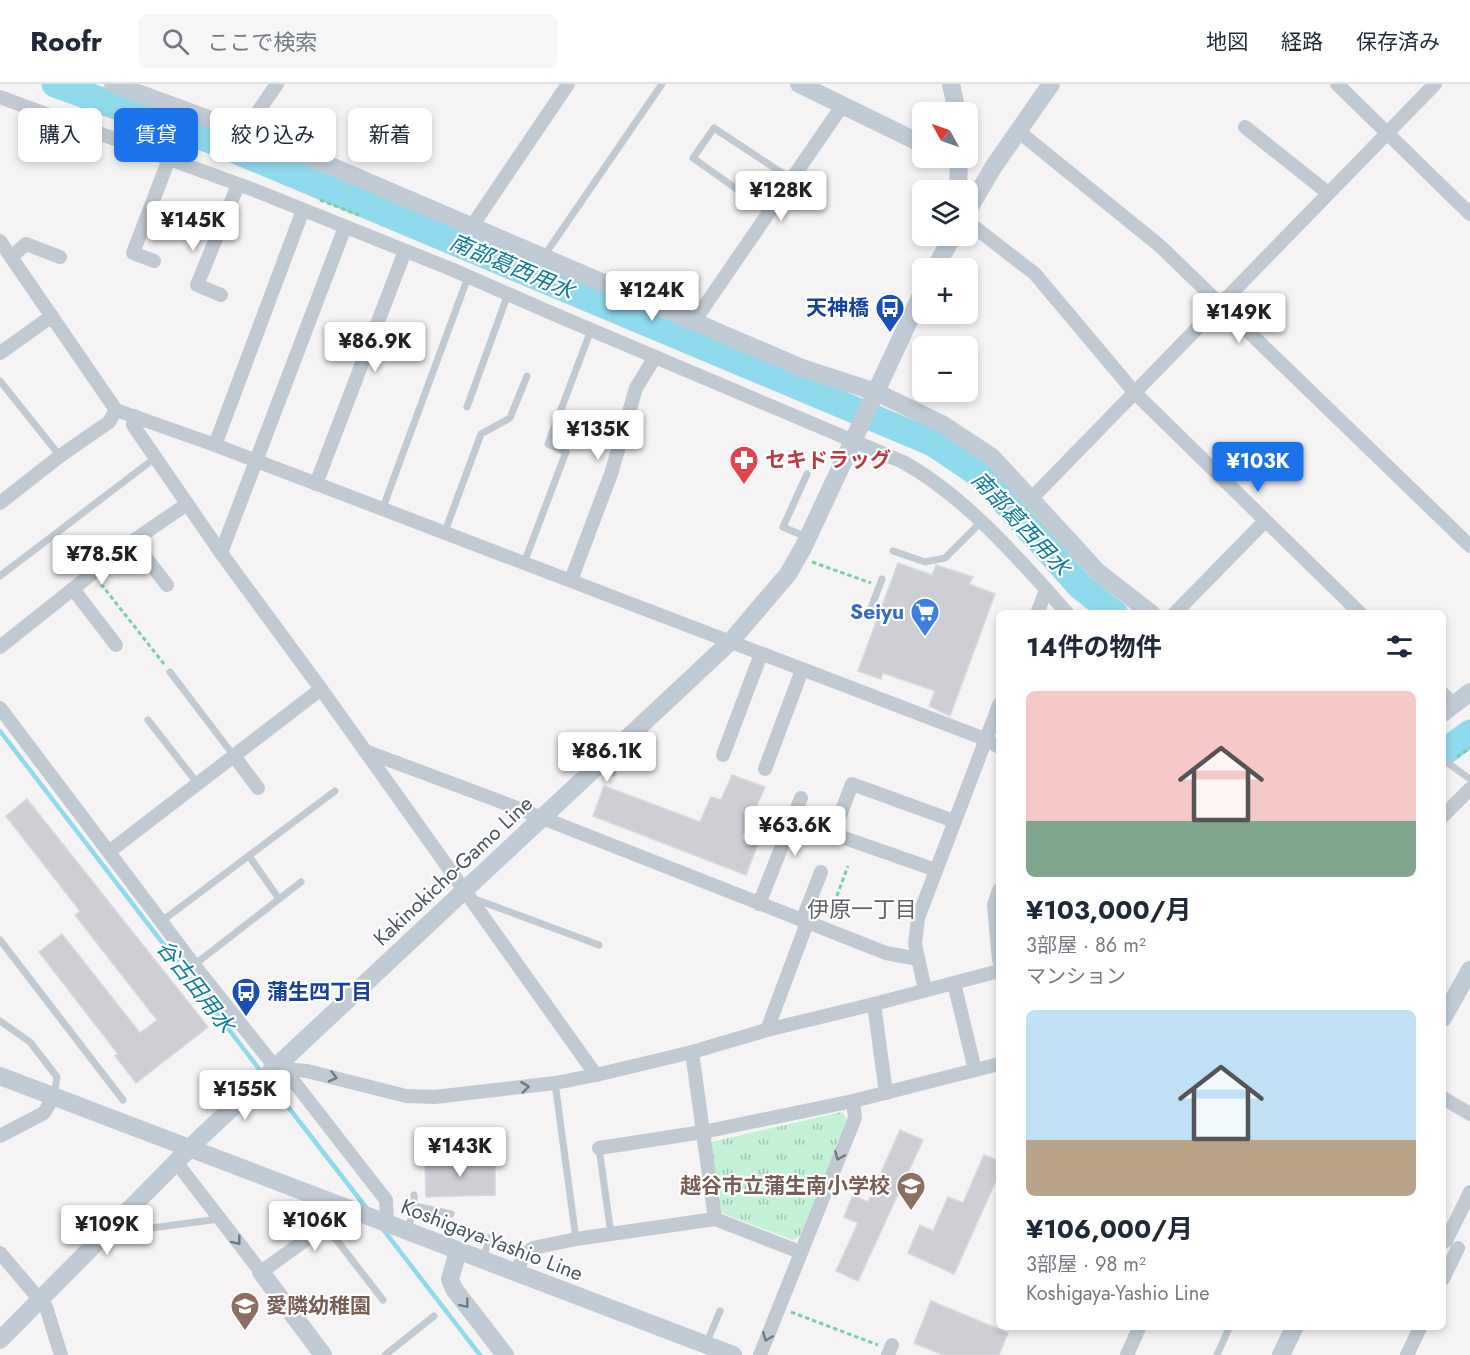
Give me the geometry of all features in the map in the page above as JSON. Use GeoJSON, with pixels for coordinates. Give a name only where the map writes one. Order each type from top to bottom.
{"type":"FeatureCollection","features":[{"type":"Feature","properties":{"kind":"main road"},"geometry":{"type":"LineString","coordinates":[[113,84],[210,120]]}},
{"type":"Feature","properties":{"kind":"main road"},"geometry":{"type":"LineString","coordinates":[[799,84],[912,139]]}},
{"type":"Feature","properties":{"kind":"main road"},"geometry":{"type":"LineString","coordinates":[[951,84],[955,102]]}},
{"type":"Feature","properties":{"kind":"main road"},"geometry":{"type":"LineString","coordinates":[[978,194],[1051,84]]}},
{"type":"Feature","properties":{"kind":"main road"},"geometry":{"type":"LineString","coordinates":[[320,162],[468,232],[544,256],[802,368],[942,424],[992,457],[1098,572],[1147,610]]}},
{"type":"Feature","properties":{"kind":"main road","name":"Kakinokicho-Gamo Line"},"geometry":{"type":"LineString","coordinates":[[0,1340],[112,1225],[236,1104],[279,1068],[466,894],[543,818],[608,767],[731,641],[788,574],[808,538],[912,315]]}},
{"type":"Feature","properties":{"kind":"main road"},"geometry":{"type":"LineString","coordinates":[[1447,704],[1470,692]]}},
{"type":"Feature","properties":{"kind":"main road"},"geometry":{"type":"LineString","coordinates":[[1446,1013],[1470,970]]}},
{"type":"Feature","properties":{"kind":"main road","name":"Koshigaya-Yashio Line"},"geometry":{"type":"LineString","coordinates":[[0,1076],[727,1354]]}},
{"type":"Feature","properties":{"kind":"main road"},"geometry":{"type":"LineString","coordinates":[[459,1251],[451,1271],[450,1279],[454,1289],[505,1355]]}},
{"type":"Feature","properties":{"kind":"main road"},"geometry":{"type":"LineString","coordinates":[[261,1272],[323,1355]]}},
{"type":"Feature","properties":{"kind":"main road"},"geometry":{"type":"LineString","coordinates":[[1281,1355],[1293,1330]]}},
{"type":"Feature","properties":{"kind":"street"},"geometry":{"type":"LineString","coordinates":[[260,108],[277,84]]}},
{"type":"Feature","properties":{"kind":"street"},"geometry":{"type":"LineString","coordinates":[[468,232],[568,84]]}},
{"type":"Feature","properties":{"kind":"street"},"geometry":{"type":"LineString","coordinates":[[1337,84],[1470,213]]}},
{"type":"Feature","properties":{"kind":"street"},"geometry":{"type":"LineString","coordinates":[[1031,499],[1435,84]]}},
{"type":"Feature","properties":{"kind":"street"},"geometry":{"type":"LineString","coordinates":[[0,97],[114,139]]}},
{"type":"Feature","properties":{"kind":"street"},"geometry":{"type":"LineString","coordinates":[[695,320],[842,106]]}},
{"type":"Feature","properties":{"kind":"street"},"geometry":{"type":"LineString","coordinates":[[1245,127],[1328,193]]}},
{"type":"Feature","properties":{"kind":"street"},"geometry":{"type":"LineString","coordinates":[[1018,131],[1160,246],[1470,546]]}},
{"type":"Feature","properties":{"kind":"street"},"geometry":{"type":"LineString","coordinates":[[154,261],[133,253],[168,162]]}},
{"type":"Feature","properties":{"kind":"street"},"geometry":{"type":"LineString","coordinates":[[177,162],[405,250],[655,357],[855,439],[915,469],[981,522],[1064,610]]}},
{"type":"Feature","properties":{"kind":"street"},"geometry":{"type":"LineString","coordinates":[[221,295],[197,285],[238,184]]}},
{"type":"Feature","properties":{"kind":"street"},"geometry":{"type":"LineString","coordinates":[[215,445],[303,210]]}},
{"type":"Feature","properties":{"kind":"street"},"geometry":{"type":"LineString","coordinates":[[221,553],[345,227]]}},
{"type":"Feature","properties":{"kind":"street"},"geometry":{"type":"LineString","coordinates":[[978,230],[1035,274],[1136,393],[1357,610]]}},
{"type":"Feature","properties":{"kind":"street"},"geometry":{"type":"LineString","coordinates":[[0,241],[116,410],[215,445],[444,534],[571,580],[731,641],[872,701],[985,739],[996,745]]}},
{"type":"Feature","properties":{"kind":"street"},"geometry":{"type":"LineString","coordinates":[[11,257],[26,244],[60,257]]}},
{"type":"Feature","properties":{"kind":"street"},"geometry":{"type":"LineString","coordinates":[[316,484],[405,250]]}},
{"type":"Feature","properties":{"kind":"street"},"geometry":{"type":"LineString","coordinates":[[0,353],[52,315]]}},
{"type":"Feature","properties":{"kind":"street"},"geometry":{"type":"LineString","coordinates":[[571,580],[611,474],[636,388],[655,357]]}},
{"type":"Feature","properties":{"kind":"street"},"geometry":{"type":"LineString","coordinates":[[0,504],[60,456],[109,422],[116,410]]}},
{"type":"Feature","properties":{"kind":"street"},"geometry":{"type":"LineString","coordinates":[[134,417],[133,425],[221,553],[321,689],[596,1075]]}},
{"type":"Feature","properties":{"kind":"street"},"geometry":{"type":"LineString","coordinates":[[0,647],[134,541],[187,504]]}},
{"type":"Feature","properties":{"kind":"street"},"geometry":{"type":"LineString","coordinates":[[1178,610],[1264,521]]}},
{"type":"Feature","properties":{"kind":"street"},"geometry":{"type":"LineString","coordinates":[[134,541],[167,585]]}},
{"type":"Feature","properties":{"kind":"street"},"geometry":{"type":"LineString","coordinates":[[73,589],[117,645]]}},
{"type":"Feature","properties":{"kind":"street"},"geometry":{"type":"LineString","coordinates":[[1039,610],[1047,590]]}},
{"type":"Feature","properties":{"kind":"street"},"geometry":{"type":"LineString","coordinates":[[723,755],[761,654]]}},
{"type":"Feature","properties":{"kind":"street"},"geometry":{"type":"LineString","coordinates":[[765,769],[802,670]]}},
{"type":"Feature","properties":{"kind":"street"},"geometry":{"type":"LineString","coordinates":[[110,851],[321,689]]}},
{"type":"Feature","properties":{"kind":"street"},"geometry":{"type":"LineString","coordinates":[[0,708],[194,965],[386,1200],[387,1225]]}},
{"type":"Feature","properties":{"kind":"street"},"geometry":{"type":"LineString","coordinates":[[925,990],[915,944],[918,918],[996,712]]}},
{"type":"Feature","properties":{"kind":"street"},"geometry":{"type":"LineString","coordinates":[[364,750],[543,818],[824,930],[886,953],[918,959]]}},
{"type":"Feature","properties":{"kind":"street"},"geometry":{"type":"LineString","coordinates":[[234,756],[258,788]]}},
{"type":"Feature","properties":{"kind":"street"},"geometry":{"type":"LineString","coordinates":[[936,870],[833,834],[852,784],[954,821]]}},
{"type":"Feature","properties":{"kind":"street"},"geometry":{"type":"LineString","coordinates":[[1446,813],[1470,789]]}},
{"type":"Feature","properties":{"kind":"street"},"geometry":{"type":"LineString","coordinates":[[759,904],[801,798]]}},
{"type":"Feature","properties":{"kind":"street"},"geometry":{"type":"LineString","coordinates":[[767,1030],[821,872]]}},
{"type":"Feature","properties":{"kind":"street"},"geometry":{"type":"LineString","coordinates":[[996,899],[994,905],[996,938]]}},
{"type":"Feature","properties":{"kind":"street"},"geometry":{"type":"LineString","coordinates":[[279,1068],[307,1071],[406,1096],[435,1097],[555,1083],[692,1052],[767,1030],[996,971]]}},
{"type":"Feature","properties":{"kind":"street"},"geometry":{"type":"LineString","coordinates":[[954,983],[975,1070]]}},
{"type":"Feature","properties":{"kind":"street"},"geometry":{"type":"LineString","coordinates":[[874,1004],[886,1093]]}},
{"type":"Feature","properties":{"kind":"street"},"geometry":{"type":"LineString","coordinates":[[692,1052],[715,1219]]}},
{"type":"Feature","properties":{"kind":"street"},"geometry":{"type":"LineString","coordinates":[[599,1148],[703,1132],[852,1101],[996,1065]]}},
{"type":"Feature","properties":{"kind":"street"},"geometry":{"type":"LineString","coordinates":[[0,1136],[44,1113],[54,1096]]}},
{"type":"Feature","properties":{"kind":"street"},"geometry":{"type":"LineString","coordinates":[[1446,1100],[1470,1114]]}},
{"type":"Feature","properties":{"kind":"street"},"geometry":{"type":"LineString","coordinates":[[759,1355],[855,1118],[852,1101]]}},
{"type":"Feature","properties":{"kind":"street"},"geometry":{"type":"LineString","coordinates":[[176,1162],[261,1272],[328,1223],[337,1205]]}},
{"type":"Feature","properties":{"kind":"street"},"geometry":{"type":"LineString","coordinates":[[1446,1270],[1470,1192]]}},
{"type":"Feature","properties":{"kind":"street"},"geometry":{"type":"LineString","coordinates":[[517,1273],[522,1258],[533,1248],[576,1239],[715,1219],[752,1236],[800,1252]]}},
{"type":"Feature","properties":{"kind":"street"},"geometry":{"type":"LineString","coordinates":[[0,1253],[40,1298],[54,1327],[61,1355]]}},
{"type":"Feature","properties":{"kind":"street"},"geometry":{"type":"LineString","coordinates":[[1127,1355],[1138,1330]]}},
{"type":"Feature","properties":{"kind":"street"},"geometry":{"type":"LineString","coordinates":[[1407,1355],[1419,1330]]}},
{"type":"Feature","properties":{"kind":"lane"},"geometry":{"type":"LineString","coordinates":[[544,256],[662,84]]}},
{"type":"Feature","properties":{"kind":"lane"},"geometry":{"type":"LineString","coordinates":[[769,212],[693,159],[714,128],[791,180]]}},
{"type":"Feature","properties":{"kind":"lane"},"geometry":{"type":"LineString","coordinates":[[381,510],[468,277]]}},
{"type":"Feature","properties":{"kind":"lane"},"geometry":{"type":"LineString","coordinates":[[467,407],[508,294]]}},
{"type":"Feature","properties":{"kind":"lane"},"geometry":{"type":"LineString","coordinates":[[524,563],[566,452],[548,444],[591,330]]}},
{"type":"Feature","properties":{"kind":"lane"},"geometry":{"type":"LineString","coordinates":[[444,534],[481,434],[510,418],[526,376]]}},
{"type":"Feature","properties":{"kind":"lane"},"geometry":{"type":"LineString","coordinates":[[0,381],[60,456]]}},
{"type":"Feature","properties":{"kind":"lane"},"geometry":{"type":"LineString","coordinates":[[0,576],[155,458]]}},
{"type":"Feature","properties":{"kind":"lane"},"geometry":{"type":"LineString","coordinates":[[807,474],[783,527],[808,538]]}},
{"type":"Feature","properties":{"kind":"lane"},"geometry":{"type":"LineString","coordinates":[[893,550],[925,562],[945,558],[981,522]]}},
{"type":"Feature","properties":{"kind":"lane"},"geometry":{"type":"LineString","coordinates":[[871,608],[882,579]]}},
{"type":"Feature","properties":{"kind":"lane"},"geometry":{"type":"LineString","coordinates":[[170,672],[234,756]]}},
{"type":"Feature","properties":{"kind":"lane"},"geometry":{"type":"LineString","coordinates":[[148,720],[198,784]]}},
{"type":"Feature","properties":{"kind":"lane"},"geometry":{"type":"LineString","coordinates":[[1449,764],[1470,779]]}},
{"type":"Feature","properties":{"kind":"lane"},"geometry":{"type":"LineString","coordinates":[[162,921],[335,791]]}},
{"type":"Feature","properties":{"kind":"lane"},"geometry":{"type":"LineString","coordinates":[[249,856],[279,899]]}},
{"type":"Feature","properties":{"kind":"lane"},"geometry":{"type":"LineString","coordinates":[[194,965],[301,882]]}},
{"type":"Feature","properties":{"kind":"lane"},"geometry":{"type":"LineString","coordinates":[[466,894],[599,945]]}},
{"type":"Feature","properties":{"kind":"lane"},"geometry":{"type":"LineString","coordinates":[[0,940],[123,1100]]}},
{"type":"Feature","properties":{"kind":"lane"},"geometry":{"type":"LineString","coordinates":[[0,1021],[30,1041],[57,1077],[54,1096]]}},
{"type":"Feature","properties":{"kind":"lane"},"geometry":{"type":"LineString","coordinates":[[208,1080],[236,1104]]}},
{"type":"Feature","properties":{"kind":"lane"},"geometry":{"type":"LineString","coordinates":[[555,1083],[576,1239]]}},
{"type":"Feature","properties":{"kind":"lane"},"geometry":{"type":"LineString","coordinates":[[599,1148],[611,1234]]}},
{"type":"Feature","properties":{"kind":"lane"},"geometry":{"type":"LineString","coordinates":[[406,1231],[415,1206],[414,1195]]}},
{"type":"Feature","properties":{"kind":"lane"},"geometry":{"type":"LineString","coordinates":[[415,1206],[451,1214]]}},
{"type":"Feature","properties":{"kind":"lane"},"geometry":{"type":"LineString","coordinates":[[112,1225],[128,1231],[220,1219]]}},
{"type":"Feature","properties":{"kind":"lane"},"geometry":{"type":"LineString","coordinates":[[325,1225],[383,1300]]}},
{"type":"Feature","properties":{"kind":"lane"},"geometry":{"type":"LineString","coordinates":[[482,1260],[491,1237]]}},
{"type":"Feature","properties":{"kind":"lane"},"geometry":{"type":"LineString","coordinates":[[706,1345],[720,1311]]}},
{"type":"Feature","properties":{"kind":"lane"},"geometry":{"type":"LineString","coordinates":[[385,1355],[434,1316]]}},
{"type":"Feature","properties":{"kind":"lane"},"geometry":{"type":"LineString","coordinates":[[1217,1355],[1228,1330]]}},
{"type":"Feature","properties":{"kind":"path"},"geometry":{"type":"LineString","coordinates":[[456,258],[468,232]]}},
{"type":"Feature","properties":{"kind":"path"},"geometry":{"type":"LineString","coordinates":[[807,560],[873,584]]}},
{"type":"Feature","properties":{"kind":"path"},"geometry":{"type":"LineString","coordinates":[[93,573],[170,672]]}},
{"type":"Feature","properties":{"kind":"path"},"geometry":{"type":"LineString","coordinates":[[824,930],[848,866]]}},
{"type":"Feature","properties":{"kind":"path"},"geometry":{"type":"LineString","coordinates":[[778,1308],[890,1350]]}},
{"type":"Feature","properties":{"kind":"green space"},"geometry":{"type":"Polygon","coordinates":[[[842,1112],[847,1119],[800,1236],[793,1240],[720,1211],[711,1142],[842,1112]]]}},
{"type":"Feature","properties":{"kind":"building"},"geometry":{"type":"Polygon","coordinates":[[[898,563],[932,575],[936,565],[973,577],[969,584],[995,594],[950,716],[929,706],[935,691],[883,673],[881,679],[858,671],[898,563]]]}},
{"type":"Feature","properties":{"kind":"building"},"geometry":{"type":"Polygon","coordinates":[[[732,775],[765,787],[742,838],[757,846],[746,875],[593,816],[604,786],[700,822],[711,797],[721,800],[732,775]]]}},
{"type":"Feature","properties":{"kind":"building"},"geometry":{"type":"Polygon","coordinates":[[[27,799],[208,1027],[136,1083],[115,1056],[118,1054],[39,952],[62,934],[140,1033],[157,1020],[75,915],[80,911],[6,816],[27,799]]]}},
{"type":"Feature","properties":{"kind":"building"},"geometry":{"type":"Polygon","coordinates":[[[900,1130],[923,1140],[858,1281],[836,1271],[858,1223],[844,1217],[853,1195],[868,1202],[900,1130]]]}},
{"type":"Feature","properties":{"kind":"building"},"geometry":{"type":"Polygon","coordinates":[[[984,1155],[996,1160],[996,1181],[954,1274],[908,1253],[920,1225],[933,1231],[948,1197],[963,1203],[984,1155]]]}},
{"type":"Feature","properties":{"kind":"building"},"geometry":{"type":"Polygon","coordinates":[[[495,1159],[495,1195],[426,1197],[425,1160],[495,1159]]]}},
{"type":"Feature","properties":{"kind":"building"},"geometry":{"type":"Polygon","coordinates":[[[931,1301],[996,1328],[996,1330],[1008,1333],[999,1355],[943,1355],[914,1343],[931,1301]]]}},
{"type":"Feature","properties":{"kind":"waterway","name":"南部葛西用水"},"geometry":{"type":"LineString","coordinates":[[55,84],[216,142],[933,443],[982,476],[1080,586],[1110,610]]}},
{"type":"Feature","properties":{"kind":"waterway","name":"谷古田用水"},"geometry":{"type":"LineString","coordinates":[[0,731],[263,1074]]}},
{"type":"Feature","properties":{"kind":"waterway","name":"南部葛西用水"},"geometry":{"type":"LineString","coordinates":[[1446,751],[1470,733]]}},
{"type":"Feature","properties":{"kind":"waterway","name":"谷古田用水"},"geometry":{"type":"LineString","coordinates":[[268,1081],[368,1210]]}},
{"type":"Feature","properties":{"kind":"waterway","name":"谷古田用水"},"geometry":{"type":"LineString","coordinates":[[382,1228],[480,1355]]}},
{"type":"Feature","properties":{"kind":"place","name":"天神橋"},"geometry":{"type":"Point","coordinates":[890,334]}},
{"type":"Feature","properties":{"kind":"place","name":"セキドラッグ"},"geometry":{"type":"Point","coordinates":[744,486]}},
{"type":"Feature","properties":{"kind":"place","name":"Seiyu"},"geometry":{"type":"Point","coordinates":[925,638]}},
{"type":"Feature","properties":{"kind":"place","name":"蒲生四丁目"},"geometry":{"type":"Point","coordinates":[246,1018]}},
{"type":"Feature","properties":{"kind":"place","name":"越谷市立蒲生南小学校"},"geometry":{"type":"Point","coordinates":[911,1212]}},
{"type":"Feature","properties":{"kind":"place","name":"愛隣幼稚園"},"geometry":{"type":"Point","coordinates":[245,1332]}},
{"type":"Feature","properties":{"kind":"district","name":"伊原一丁目"},"geometry":{"type":"Point","coordinates":[862,909]}}]}
